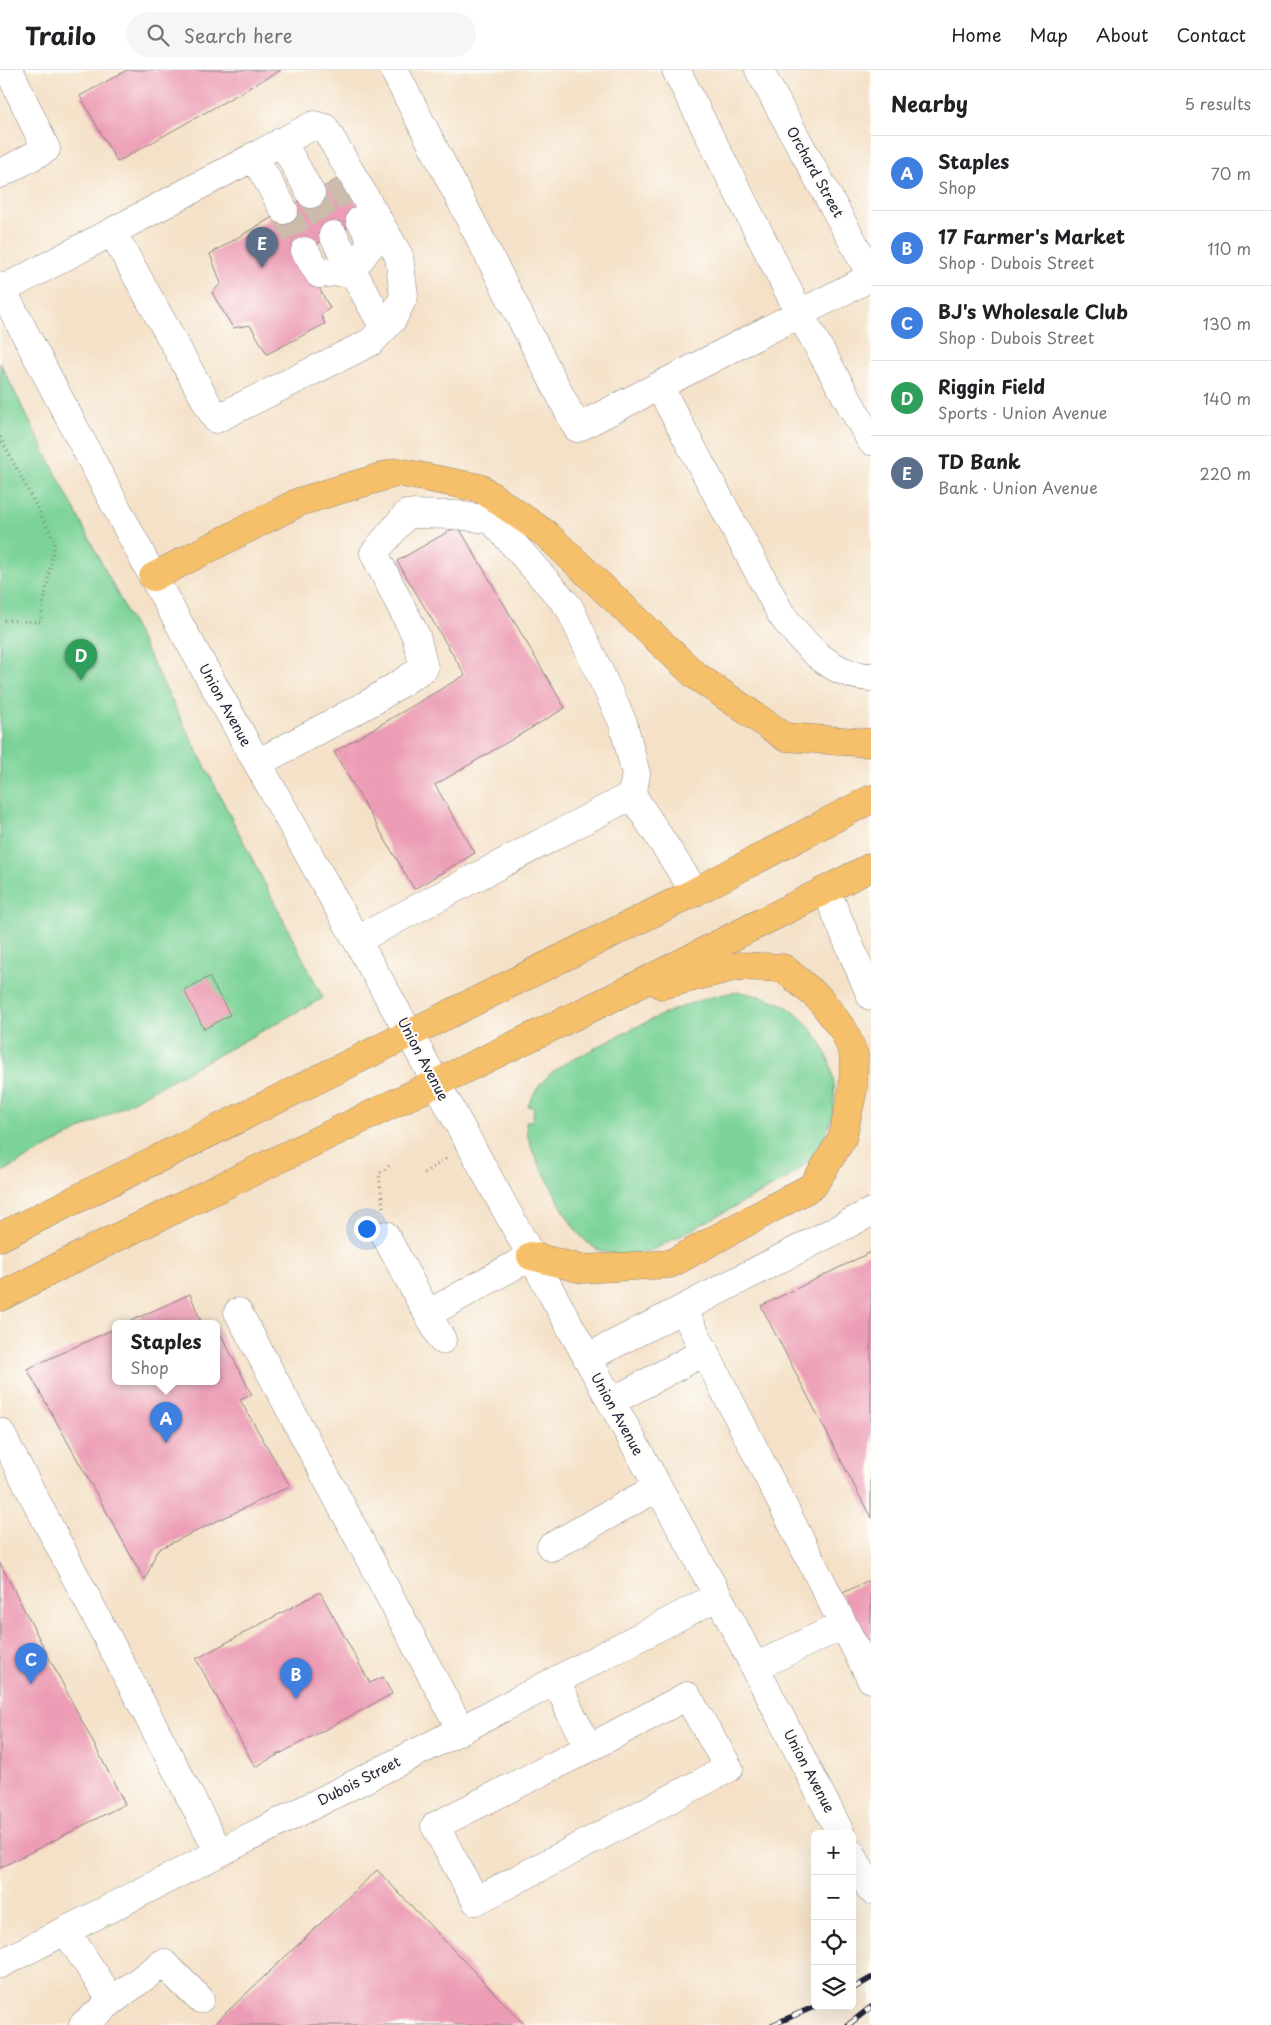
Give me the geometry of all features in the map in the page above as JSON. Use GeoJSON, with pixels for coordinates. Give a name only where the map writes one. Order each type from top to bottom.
{"type":"FeatureCollection","features":[{"type":"Feature","properties":{"kind":"highway"},"geometry":{"type":"LineString","coordinates":[[153,577],[299,502],[398,472],[480,488],[546,534],[695,675],[785,737],[871,743]]}},
{"type":"Feature","properties":{"kind":"highway"},"geometry":{"type":"LineString","coordinates":[[0,1237],[695,892],[871,799]]}},
{"type":"Feature","properties":{"kind":"highway"},"geometry":{"type":"LineString","coordinates":[[0,1297],[95,1248],[612,998],[871,868]]}},
{"type":"Feature","properties":{"kind":"highway"},"geometry":{"type":"LineString","coordinates":[[531,1256],[582,1270],[670,1264],[813,1186],[842,1138],[853,1090],[854,1054],[844,1031],[819,998],[783,968],[738,966],[612,998]]}},
{"type":"Feature","properties":{"kind":"street"},"geometry":{"type":"LineString","coordinates":[[394,70],[576,428],[871,276]]}},
{"type":"Feature","properties":{"kind":"street"},"geometry":{"type":"LineString","coordinates":[[676,70],[800,314],[871,441]]}},
{"type":"Feature","properties":{"kind":"street","name":"Orchard Street"},"geometry":{"type":"LineString","coordinates":[[760,70],[871,276]]}},
{"type":"Feature","properties":{"kind":"street"},"geometry":{"type":"LineString","coordinates":[[0,174],[46,149],[13,71]]}},
{"type":"Feature","properties":{"kind":"street"},"geometry":{"type":"LineString","coordinates":[[1,288],[113,233],[314,125],[325,128],[399,256],[404,296],[392,320],[371,342],[216,419],[113,233]]}},
{"type":"Feature","properties":{"kind":"street"},"geometry":{"type":"LineString","coordinates":[[273,146],[310,195],[273,146]]}},
{"type":"Feature","properties":{"kind":"street"},"geometry":{"type":"LineString","coordinates":[[352,270],[372,242],[332,235],[328,264],[352,270],[384,328]]}},
{"type":"Feature","properties":{"kind":"street","name":"Union Avenue"},"geometry":{"type":"LineString","coordinates":[[1,288],[153,577],[410,1034],[718,1596],[839,1830]]}},
{"type":"Feature","properties":{"kind":"street"},"geometry":{"type":"LineString","coordinates":[[660,386],[781,614],[804,644],[832,667],[871,678]]}},
{"type":"Feature","properties":{"kind":"street"},"geometry":{"type":"LineString","coordinates":[[258,763],[373,701],[424,668],[416,636],[374,553],[407,514],[456,515],[492,520],[569,607],[624,723],[636,774],[632,795],[695,892]]}},
{"type":"Feature","properties":{"kind":"street"},"geometry":{"type":"LineString","coordinates":[[357,940],[632,795]]}},
{"type":"Feature","properties":{"kind":"street"},"geometry":{"type":"LineString","coordinates":[[826,890],[869,985]]}},
{"type":"Feature","properties":{"kind":"street"},"geometry":{"type":"LineString","coordinates":[[587,1358],[871,1212]]}},
{"type":"Feature","properties":{"kind":"street"},"geometry":{"type":"LineString","coordinates":[[386,1235],[442,1340]]}},
{"type":"Feature","properties":{"kind":"street"},"geometry":{"type":"LineString","coordinates":[[428,1314],[531,1256]]}},
{"type":"Feature","properties":{"kind":"street"},"geometry":{"type":"LineString","coordinates":[[682,1309],[871,1680]]}},
{"type":"Feature","properties":{"kind":"street"},"geometry":{"type":"LineString","coordinates":[[238,1312],[461,1730]]}},
{"type":"Feature","properties":{"kind":"street"},"geometry":{"type":"LineString","coordinates":[[611,1402],[704,1352]]}},
{"type":"Feature","properties":{"kind":"street"},"geometry":{"type":"LineString","coordinates":[[0,1432],[219,1852]]}},
{"type":"Feature","properties":{"kind":"street"},"geometry":{"type":"LineString","coordinates":[[550,1547],[658,1488]]}},
{"type":"Feature","properties":{"kind":"street","name":"Dubois Street"},"geometry":{"type":"LineString","coordinates":[[0,1964],[461,1730],[718,1596]]}},
{"type":"Feature","properties":{"kind":"street"},"geometry":{"type":"LineString","coordinates":[[754,1667],[842,1625]]}},
{"type":"Feature","properties":{"kind":"street"},"geometry":{"type":"LineString","coordinates":[[557,1680],[570,1712],[589,1748]]}},
{"type":"Feature","properties":{"kind":"street"},"geometry":{"type":"LineString","coordinates":[[687,1696],[729,1768],[476,1901],[435,1826],[589,1748],[687,1696]]}},
{"type":"Feature","properties":{"kind":"street"},"geometry":{"type":"LineString","coordinates":[[856,1862],[871,1890]]}},
{"type":"Feature","properties":{"kind":"street"},"geometry":{"type":"LineString","coordinates":[[66,1930],[112,2001]]}},
{"type":"Feature","properties":{"kind":"street"},"geometry":{"type":"LineString","coordinates":[[83,2025],[163,1963],[200,1999]]}},
{"type":"Feature","properties":{"kind":"path"},"geometry":{"type":"LineString","coordinates":[[0,437],[55,542],[40,622],[0,620]]}},
{"type":"Feature","properties":{"kind":"path"},"geometry":{"type":"LineString","coordinates":[[386,1235],[379,1174],[390,1165]]}},
{"type":"Feature","properties":{"kind":"green space"},"geometry":{"type":"Polygon","coordinates":[[[0,363],[323,998],[0,1173],[0,363]]]}},
{"type":"Feature","properties":{"kind":"green space"},"geometry":{"type":"Polygon","coordinates":[[[739,992],[766,998],[790,1009],[810,1028],[824,1049],[832,1072],[834,1096],[831,1120],[821,1142],[806,1163],[785,1180],[655,1249],[633,1254],[615,1254],[599,1250],[576,1231],[533,1153],[526,1121],[532,1121],[534,1108],[528,1106],[531,1099],[547,1077],[564,1064],[672,1010],[717,996],[739,992]]]}},
{"type":"Feature","properties":{"kind":"building"},"geometry":{"type":"Polygon","coordinates":[[[127,70],[281,70],[117,162],[80,96],[127,70]]]}},
{"type":"Feature","properties":{"kind":"building"},"geometry":{"type":"Polygon","coordinates":[[[342,176],[365,217],[300,253],[330,308],[321,315],[325,324],[267,354],[250,325],[233,328],[212,293],[221,283],[210,254],[342,176]]]}},
{"type":"Feature","properties":{"kind":"building"},"geometry":{"type":"Polygon","coordinates":[[[458,526],[565,708],[435,785],[475,853],[414,889],[334,752],[465,675],[397,561],[458,526]]]}},
{"type":"Feature","properties":{"kind":"building"},"geometry":{"type":"Polygon","coordinates":[[[209,977],[230,1015],[204,1029],[184,990],[209,977]]]}},
{"type":"Feature","properties":{"kind":"building"},"geometry":{"type":"Polygon","coordinates":[[[871,1252],[871,1518],[761,1306],[871,1252]]]}},
{"type":"Feature","properties":{"kind":"building"},"geometry":{"type":"Polygon","coordinates":[[[190,1294],[200,1320],[133,1320],[190,1294]]]}},
{"type":"Feature","properties":{"kind":"building"},"geometry":{"type":"Polygon","coordinates":[[[112,1330],[112,1385],[220,1385],[220,1333],[252,1395],[240,1400],[290,1486],[157,1550],[145,1581],[27,1369],[112,1330]]]}},
{"type":"Feature","properties":{"kind":"building"},"geometry":{"type":"Polygon","coordinates":[[[0,1563],[125,1804],[0,1868],[0,1563]]]}},
{"type":"Feature","properties":{"kind":"building"},"geometry":{"type":"Polygon","coordinates":[[[871,1579],[871,1638],[867,1640],[841,1594],[871,1579]]]}},
{"type":"Feature","properties":{"kind":"building"},"geometry":{"type":"Polygon","coordinates":[[[320,1592],[370,1683],[383,1677],[392,1694],[255,1767],[196,1659],[320,1592]]]}},
{"type":"Feature","properties":{"kind":"building"},"geometry":{"type":"Polygon","coordinates":[[[377,1870],[525,2025],[213,2025],[377,1870]]]}},
{"type":"Feature","properties":{"kind":"tunnel"},"geometry":{"type":"LineString","coordinates":[[337,179],[360,220]]}},
{"type":"Feature","properties":{"kind":"tunnel"},"geometry":{"type":"LineString","coordinates":[[311,194],[333,235]]}},
{"type":"Feature","properties":{"kind":"tunnel"},"geometry":{"type":"LineString","coordinates":[[284,210],[305,251]]}},
{"type":"Feature","properties":{"kind":"railway"},"geometry":{"type":"LineString","coordinates":[[856,1987],[871,1978]]}},
{"type":"Feature","properties":{"kind":"railway"},"geometry":{"type":"LineString","coordinates":[[848,2025],[871,2007]]}},
{"type":"Feature","properties":{"kind":"railway"},"geometry":{"type":"LineString","coordinates":[[772,2025],[811,2008]]}},
{"type":"Feature","properties":{"kind":"place","name":"TD Bank"},"geometry":{"type":"Point","coordinates":[262,268]}},
{"type":"Feature","properties":{"kind":"place","name":"Riggin Field"},"geometry":{"type":"Point","coordinates":[81,680]}},
{"type":"Feature","properties":{"kind":"place","name":"Staples"},"geometry":{"type":"Point","coordinates":[166,1443]}},
{"type":"Feature","properties":{"kind":"place","name":"BJ's Wholesale Club"},"geometry":{"type":"Point","coordinates":[31,1684]}},
{"type":"Feature","properties":{"kind":"place","name":"17 Farmer's Market"},"geometry":{"type":"Point","coordinates":[296,1699]}}]}
